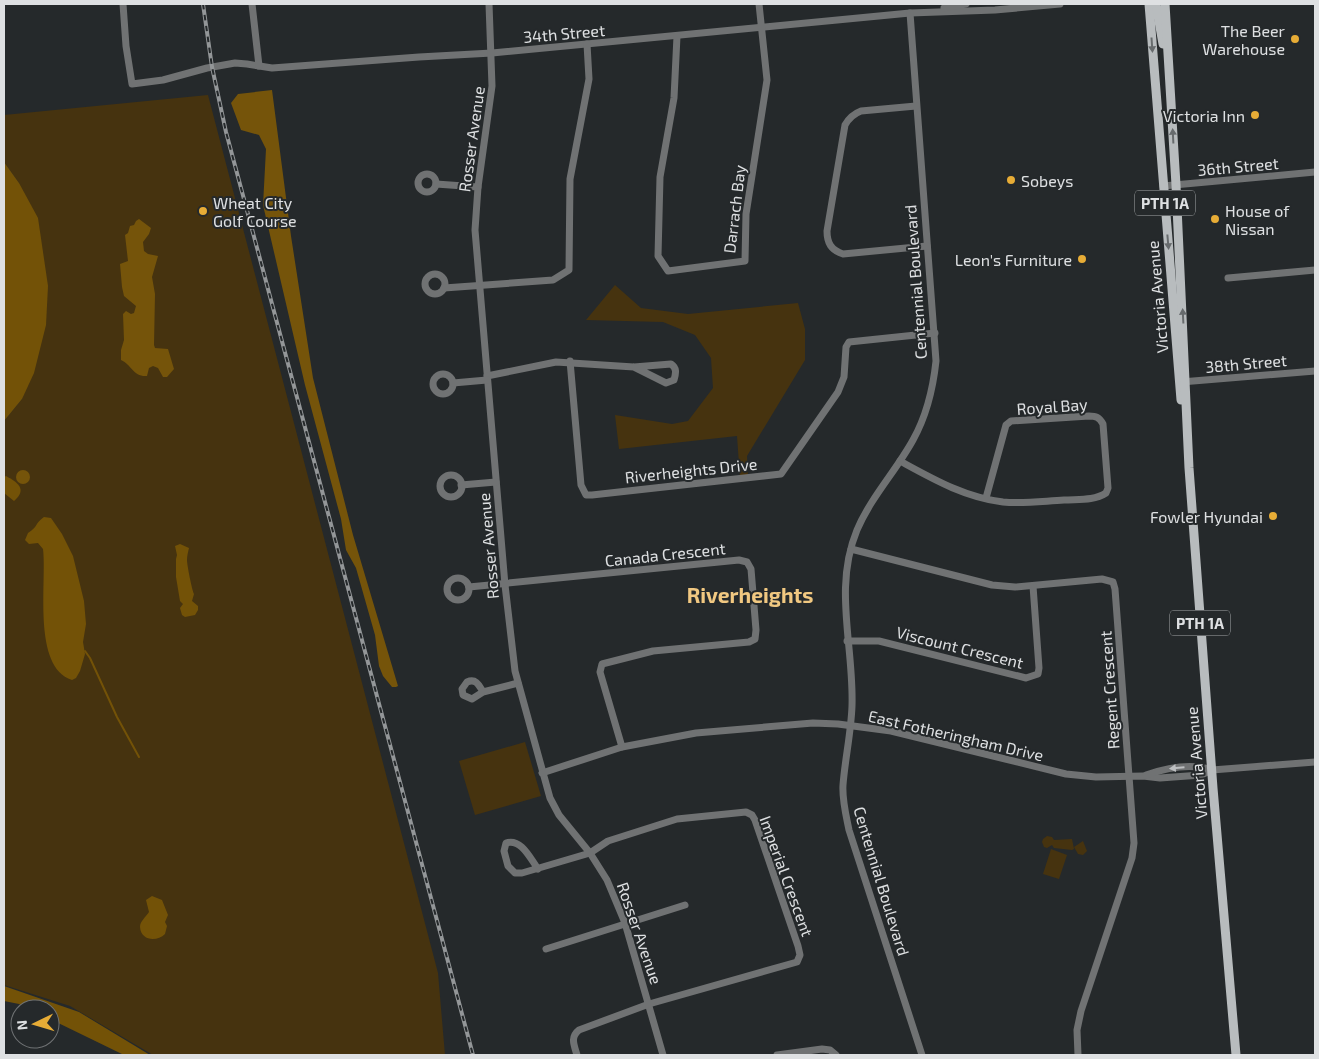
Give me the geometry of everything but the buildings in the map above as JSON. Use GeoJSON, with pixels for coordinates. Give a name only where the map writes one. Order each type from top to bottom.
{"type":"FeatureCollection","features":[{"type":"Feature","properties":{"kind":"main road","name":"Victoria Avenue"},"geometry":{"type":"LineString","coordinates":[[1149,4],[1163,186],[1182,382],[1236,1055]]}},
{"type":"Feature","properties":{"kind":"main road"},"geometry":{"type":"LineString","coordinates":[[1156,4],[1170,86]]}},
{"type":"Feature","properties":{"kind":"main road","name":"Victoria Avenue"},"geometry":{"type":"LineString","coordinates":[[1165,4],[1176,185],[1182,382]]}},
{"type":"Feature","properties":{"kind":"street","name":"34th Street"},"geometry":{"type":"LineString","coordinates":[[123,4],[126,46],[132,84],[163,80],[209,68],[242,63],[272,68],[419,56],[492,53],[919,12],[1060,4]]}},
{"type":"Feature","properties":{"kind":"street"},"geometry":{"type":"LineString","coordinates":[[252,4],[259,66]]}},
{"type":"Feature","properties":{"kind":"street","name":"Rosser Avenue"},"geometry":{"type":"LineString","coordinates":[[489,4],[492,86],[474,230],[505,584],[518,683],[550,798],[559,815],[590,853],[607,880],[625,924],[663,1055]]}},
{"type":"Feature","properties":{"kind":"street"},"geometry":{"type":"LineString","coordinates":[[759,4],[762,28]]}},
{"type":"Feature","properties":{"kind":"street","name":"34th Street"},"geometry":{"type":"LineString","coordinates":[[919,12],[966,4]]}},
{"type":"Feature","properties":{"kind":"street","name":"Centennial Boulevard"},"geometry":{"type":"LineString","coordinates":[[910,13],[936,361],[933,386],[927,408],[913,441],[862,518],[851,549],[844,588],[852,687],[843,786],[844,809],[849,830],[922,1055]]}},
{"type":"Feature","properties":{"kind":"street","name":"Darrach Bay"},"geometry":{"type":"LineString","coordinates":[[676,36],[674,98],[660,177],[658,256],[668,271],[744,261],[746,214],[767,80],[762,28]]}},
{"type":"Feature","properties":{"kind":"street"},"geometry":{"type":"LineString","coordinates":[[444,288],[552,280],[569,270],[570,179],[589,79],[587,44]]}},
{"type":"Feature","properties":{"kind":"street"},"geometry":{"type":"LineString","coordinates":[[916,106],[856,113],[848,120],[827,231],[827,240],[837,252],[843,254],[927,246]]}},
{"type":"Feature","properties":{"kind":"street","name":"36th Street"},"geometry":{"type":"LineString","coordinates":[[1163,186],[1315,172]]}},
{"type":"Feature","properties":{"kind":"street"},"geometry":{"type":"LineString","coordinates":[[436,184],[478,187]]}},
{"type":"Feature","properties":{"kind":"street"},"geometry":{"type":"LineString","coordinates":[[1228,278],[1315,270]]}},
{"type":"Feature","properties":{"kind":"street","name":"Riverheights Drive"},"geometry":{"type":"LineString","coordinates":[[570,362],[580,485],[586,495],[592,496],[781,474],[838,392],[844,376],[848,342],[935,333]]}},
{"type":"Feature","properties":{"kind":"street"},"geometry":{"type":"LineString","coordinates":[[453,383],[487,378],[538,364],[570,362],[634,367],[671,364],[676,370],[674,380],[666,383],[634,367]]}},
{"type":"Feature","properties":{"kind":"street","name":"38th Street"},"geometry":{"type":"LineString","coordinates":[[1182,382],[1315,371]]}},
{"type":"Feature","properties":{"kind":"street","name":"Royal Bay"},"geometry":{"type":"LineString","coordinates":[[900,460],[944,486],[967,495],[1003,502],[1094,498],[1106,493],[1108,482],[1103,424],[1100,419],[1096,416],[1089,416],[1011,421],[1006,425],[986,498]]}},
{"type":"Feature","properties":{"kind":"street"},"geometry":{"type":"LineString","coordinates":[[461,485],[496,482]]}},
{"type":"Feature","properties":{"kind":"street","name":"Regent Crescent"},"geometry":{"type":"LineString","coordinates":[[851,549],[992,585],[1015,587],[1102,579],[1113,582],[1130,777],[1134,835],[1133,851],[1081,1011],[1078,1030],[1078,1055]]}},
{"type":"Feature","properties":{"kind":"street","name":"Canada Crescent"},"geometry":{"type":"LineString","coordinates":[[505,584],[739,560],[747,562],[751,569],[756,630],[755,639],[749,642],[653,651],[602,664],[600,672],[622,747]]}},
{"type":"Feature","properties":{"kind":"street"},"geometry":{"type":"LineString","coordinates":[[470,587],[505,584]]}},
{"type":"Feature","properties":{"kind":"street","name":"Viscount Crescent"},"geometry":{"type":"LineString","coordinates":[[847,641],[879,641],[1026,678],[1032,677],[1038,674],[1039,668],[1033,586]]}},
{"type":"Feature","properties":{"kind":"street"},"geometry":{"type":"LineString","coordinates":[[483,692],[518,683]]}},
{"type":"Feature","properties":{"kind":"street","name":"East Fotheringham Drive"},"geometry":{"type":"LineString","coordinates":[[542,772],[622,747],[696,733],[813,723],[850,725],[891,731],[1066,774],[1096,777],[1130,777],[1143,776],[1159,770],[1201,766],[1212,770]]}},
{"type":"Feature","properties":{"kind":"street"},"geometry":{"type":"LineString","coordinates":[[1212,770],[1315,762]]}},
{"type":"Feature","properties":{"kind":"street","name":"Imperial Crescent"},"geometry":{"type":"LineString","coordinates":[[590,853],[608,841],[677,819],[746,812],[752,815],[755,820],[798,946],[800,955],[797,962],[649,1004]]}},
{"type":"Feature","properties":{"kind":"street"},"geometry":{"type":"LineString","coordinates":[[538,869],[519,844],[511,841],[506,843],[504,850],[508,866],[515,873],[538,869],[590,853]]}},
{"type":"Feature","properties":{"kind":"street"},"geometry":{"type":"LineString","coordinates":[[546,949],[685,905]]}},
{"type":"Feature","properties":{"kind":"street"},"geometry":{"type":"LineString","coordinates":[[577,1055],[573,1038],[580,1030],[649,1004]]}},
{"type":"Feature","properties":{"kind":"street"},"geometry":{"type":"LineString","coordinates":[[777,1055],[822,1049],[830,1050],[836,1055]]}},
{"type":"Feature","properties":{"kind":"shaded area"},"geometry":{"type":"Polygon","coordinates":[[[272,90],[291,236],[313,378],[353,535],[398,686],[396,687],[392,687],[383,676],[379,666],[375,635],[356,568],[346,550],[341,519],[305,385],[263,205],[266,149],[259,135],[241,130],[231,103],[238,94],[272,90]]]}},
{"type":"Feature","properties":{"kind":"shaded area","name":"Wheat City Golf Course"},"geometry":{"type":"Polygon","coordinates":[[[208,95],[438,973],[445,1055],[153,1055],[70,1006],[60,1003],[60,999],[48,999],[4,985],[4,421],[22,399],[19,183],[4,162],[4,115],[208,95]]]}},
{"type":"Feature","properties":{"kind":"shaded area"},"geometry":{"type":"Polygon","coordinates":[[[4,162],[19,183],[38,218],[48,286],[46,325],[34,373],[22,399],[4,421],[4,162]]]}},
{"type":"Feature","properties":{"kind":"shaded area"},"geometry":{"type":"Polygon","coordinates":[[[139,219],[151,228],[143,242],[144,251],[158,256],[152,277],[155,294],[154,345],[155,348],[168,349],[174,369],[167,377],[163,377],[158,368],[153,366],[149,368],[147,376],[139,375],[121,360],[124,340],[123,314],[126,311],[131,314],[134,313],[136,306],[124,296],[120,264],[128,261],[125,235],[128,233],[130,226],[134,225],[139,219]]]}},
{"type":"Feature","properties":{"kind":"shaded area"},"geometry":{"type":"Polygon","coordinates":[[[615,285],[641,308],[688,314],[798,303],[805,329],[805,360],[747,456],[748,477],[740,478],[737,436],[619,449],[615,415],[672,424],[688,421],[713,388],[711,358],[695,335],[663,322],[586,320],[615,285]]]}},
{"type":"Feature","properties":{"kind":"shaded area"},"geometry":{"type":"Polygon","coordinates":[[[23,470],[28,472],[30,477],[28,482],[23,484],[18,482],[16,477],[18,472],[23,470]]]}},
{"type":"Feature","properties":{"kind":"shaded area"},"geometry":{"type":"Polygon","coordinates":[[[6,476],[17,483],[21,489],[14,501],[4,493],[4,477],[6,476]]]}},
{"type":"Feature","properties":{"kind":"shaded area"},"geometry":{"type":"Polygon","coordinates":[[[44,517],[51,518],[62,534],[73,556],[84,601],[86,624],[83,642],[85,654],[80,671],[76,678],[72,680],[59,672],[51,659],[46,642],[43,602],[43,549],[38,543],[29,544],[25,540],[28,533],[44,517]]]}},
{"type":"Feature","properties":{"kind":"shaded area"},"geometry":{"type":"Polygon","coordinates":[[[180,544],[189,548],[187,560],[194,594],[192,601],[198,606],[195,615],[185,617],[182,615],[180,608],[183,604],[180,601],[176,577],[177,555],[175,546],[180,544]]]}},
{"type":"Feature","properties":{"kind":"shaded area"},"geometry":{"type":"Polygon","coordinates":[[[525,742],[541,796],[475,815],[459,761],[525,742]]]}},
{"type":"Feature","properties":{"kind":"shaded area"},"geometry":{"type":"Polygon","coordinates":[[[1047,836],[1052,837],[1054,840],[1072,839],[1074,849],[1054,848],[1052,845],[1047,848],[1044,847],[1042,842],[1047,836]]]}},
{"type":"Feature","properties":{"kind":"shaded area"},"geometry":{"type":"Polygon","coordinates":[[[1083,841],[1087,851],[1083,855],[1078,854],[1074,847],[1083,841]]]}},
{"type":"Feature","properties":{"kind":"shaded area"},"geometry":{"type":"Polygon","coordinates":[[[1051,849],[1067,855],[1059,879],[1043,874],[1051,849]]]}},
{"type":"Feature","properties":{"kind":"shaded area"},"geometry":{"type":"Polygon","coordinates":[[[152,896],[162,900],[168,915],[165,922],[167,926],[165,934],[162,937],[150,939],[143,935],[140,925],[149,912],[146,900],[152,896]]]}},
{"type":"Feature","properties":{"kind":"shaded area"},"geometry":{"type":"Polygon","coordinates":[[[4,986],[42,999],[10,999],[10,1002],[4,1001],[4,986]]]}},
{"type":"Feature","properties":{"kind":"shaded area"},"geometry":{"type":"Polygon","coordinates":[[[60,1005],[79,1012],[150,1055],[124,1055],[60,1024],[60,1005]]]}},
{"type":"Feature","properties":{"kind":"waterway"},"geometry":{"type":"LineString","coordinates":[[85,651],[139,757]]}},
{"type":"Feature","properties":{"kind":"railway"},"geometry":{"type":"LineString","coordinates":[[203,4],[212,67],[226,132],[473,1055]]}},
{"type":"Feature","properties":{"kind":"place","name":"The Beer Warehouse"},"geometry":{"type":"Point","coordinates":[1295,39]}},
{"type":"Feature","properties":{"kind":"place","name":"Victoria Inn"},"geometry":{"type":"Point","coordinates":[1255,115]}},
{"type":"Feature","properties":{"kind":"place","name":"Sobeys"},"geometry":{"type":"Point","coordinates":[1011,180]}},
{"type":"Feature","properties":{"kind":"place","name":"Wheat City Golf Course"},"geometry":{"type":"Point","coordinates":[203,211]}},
{"type":"Feature","properties":{"kind":"place","name":"House of Nissan"},"geometry":{"type":"Point","coordinates":[1215,219]}},
{"type":"Feature","properties":{"kind":"place","name":"Leon's Furniture"},"geometry":{"type":"Point","coordinates":[1082,259]}},
{"type":"Feature","properties":{"kind":"place","name":"Fowler Hyundai"},"geometry":{"type":"Point","coordinates":[1273,516]}},
{"type":"Feature","properties":{"kind":"district","name":"Riverheights"},"geometry":{"type":"Point","coordinates":[750,594]}}]}
